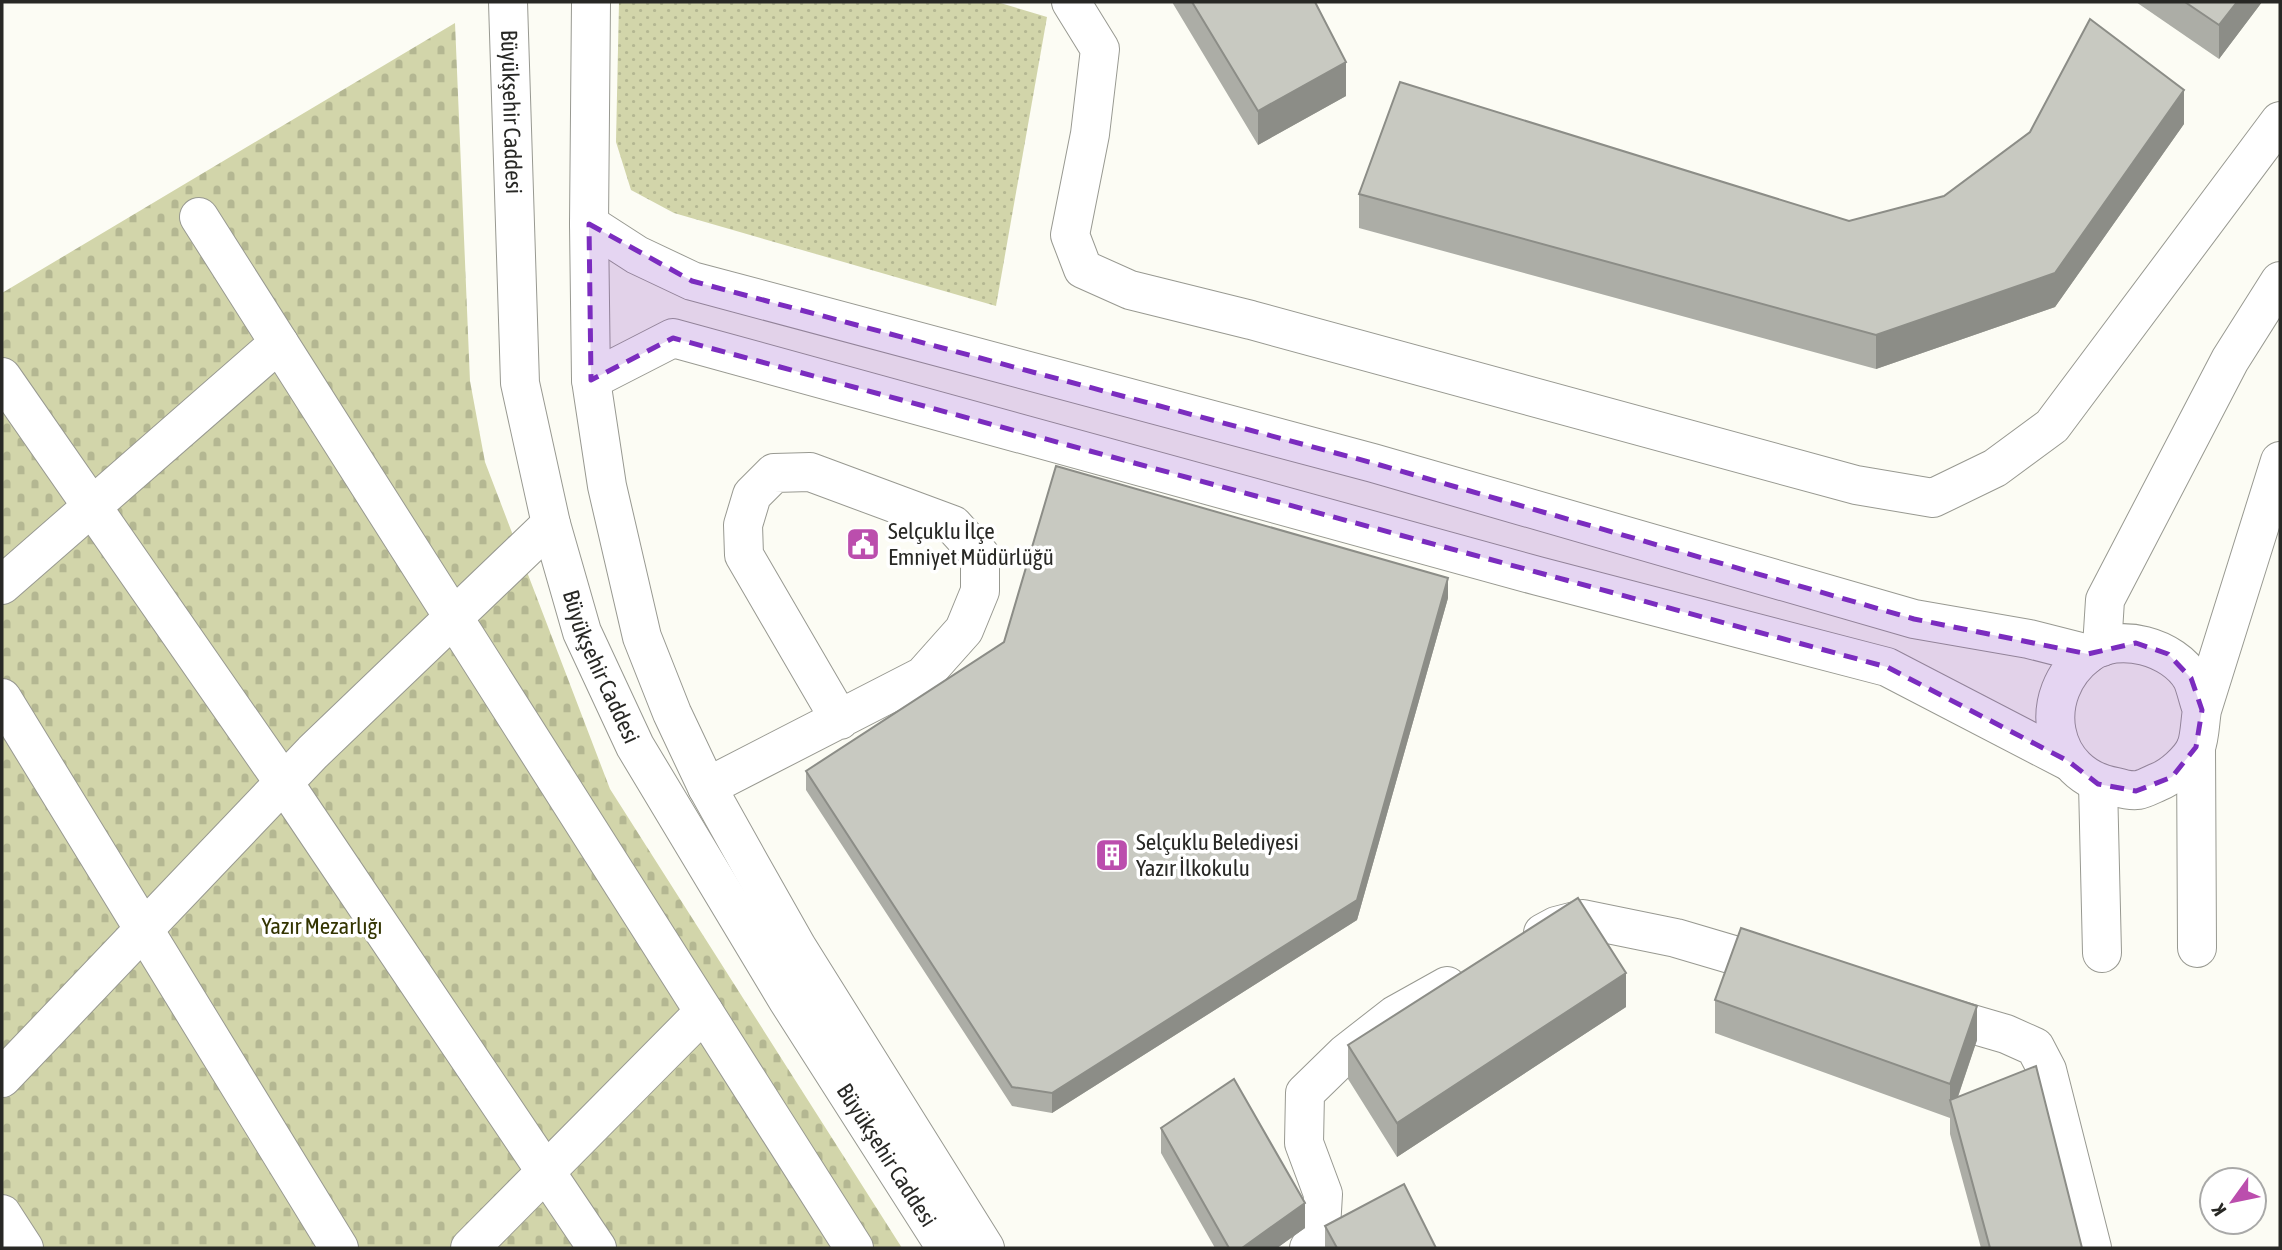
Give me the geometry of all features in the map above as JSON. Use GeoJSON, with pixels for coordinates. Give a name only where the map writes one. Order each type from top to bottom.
{"type":"FeatureCollection","features":[{"type":"Feature","properties":{"kind":"street","name":"Büyükşehir Caddesi"},"geometry":{"type":"LineString","coordinates":[[508,2],[520,383],[551,524],[582,632],[635,747],[788,999],[946,1248]]}},
{"type":"Feature","properties":{"kind":"street","name":"Büyükşehir Caddesi"},"geometry":{"type":"LineString","coordinates":[[591,2],[591,380],[607,486],[642,637],[707,787],[797,947],[985,1248]]}},
{"type":"Feature","properties":{"kind":"street"},"geometry":{"type":"LineString","coordinates":[[1071,2],[1100,49],[1090,134],[1070,234],[1083,269],[1130,290],[1251,320],[1856,485],[1933,498],[1995,468],[2052,426],[2280,121]]}},
{"type":"Feature","properties":{"kind":"street"},"geometry":{"type":"LineString","coordinates":[[199,217],[854,1248]]}},
{"type":"Feature","properties":{"kind":"street"},"geometry":{"type":"LineString","coordinates":[[589,224],[637,255],[692,281],[1373,463],[1914,620],[2095,651],[2136,643],[2168,654],[2191,678],[2202,710]]}},
{"type":"Feature","properties":{"kind":"street"},"geometry":{"type":"LineString","coordinates":[[673,338],[692,281]]}},
{"type":"Feature","properties":{"kind":"street"},"geometry":{"type":"LineString","coordinates":[[2068,761],[2054,723],[2062,684],[2095,651],[2105,600],[2230,360],[2280,281]]}},
{"type":"Feature","properties":{"kind":"street"},"geometry":{"type":"LineString","coordinates":[[591,380],[673,338],[1538,576],[1887,667],[2068,761],[2082,775],[2098,785],[2136,791],[2160,782],[2172,777],[2196,747]]}},
{"type":"Feature","properties":{"kind":"street"},"geometry":{"type":"LineString","coordinates":[[2,585],[279,343]]}},
{"type":"Feature","properties":{"kind":"street"},"geometry":{"type":"LineString","coordinates":[[2,377],[284,783],[597,1248]]}},
{"type":"Feature","properties":{"kind":"street"},"geometry":{"type":"LineString","coordinates":[[2197,947],[2196,747],[2202,710],[2280,461]]}},
{"type":"Feature","properties":{"kind":"street"},"geometry":{"type":"LineString","coordinates":[[707,787],[840,720],[923,676],[964,630],[980,591],[980,555],[953,525],[810,472],[774,473],[752,495],[743,525],[744,555],[840,720]]}},
{"type":"Feature","properties":{"kind":"street"},"geometry":{"type":"LineString","coordinates":[[2,1078],[284,783],[551,524]]}},
{"type":"Feature","properties":{"kind":"street"},"geometry":{"type":"LineString","coordinates":[[2,698],[339,1248]]}},
{"type":"Feature","properties":{"kind":"street"},"geometry":{"type":"LineString","coordinates":[[2098,785],[2102,953]]}},
{"type":"Feature","properties":{"kind":"street"},"geometry":{"type":"LineString","coordinates":[[1510,951],[1556,926],[1583,919],[1676,938],[1808,976]]}},
{"type":"Feature","properties":{"kind":"street"},"geometry":{"type":"LineString","coordinates":[[1309,1248],[1321,1228],[1323,1194],[1304,1143],[1306,1093],[1345,1054],[1395,1015],[1475,970]]}},
{"type":"Feature","properties":{"kind":"street"},"geometry":{"type":"LineString","coordinates":[[1900,1003],[2006,1034],[2035,1047],[2047,1070],[2092,1248]]}},
{"type":"Feature","properties":{"kind":"street"},"geometry":{"type":"LineString","coordinates":[[470,1248],[704,1012]]}},
{"type":"Feature","properties":{"kind":"street"},"geometry":{"type":"LineString","coordinates":[[2,1214],[24,1248]]}},
{"type":"Feature","properties":{"kind":"highlighted area"},"geometry":{"type":"Polygon","coordinates":[[[589,224],[692,281],[1373,463],[1914,619],[2088,654],[2136,643],[2168,654],[2191,678],[2202,710],[2196,747],[2172,777],[2136,791],[2098,784],[2068,761],[1887,667],[673,338],[591,380],[589,224]]]}},
{"type":"Feature","properties":{"kind":"green space"},"geometry":{"type":"Polygon","coordinates":[[[619,2],[997,2],[1047,17],[996,306],[674,213],[631,190],[616,142],[619,2]]]}},
{"type":"Feature","properties":{"kind":"green space","name":"Yazır Mezarlığı"},"geometry":{"type":"Polygon","coordinates":[[[455,23],[470,381],[485,462],[610,789],[902,1248],[2,1248],[2,293],[455,23]]]}},
{"type":"Feature","properties":{"kind":"building"},"geometry":{"type":"Polygon","coordinates":[[[1192,2],[1315,2],[1346,62],[1258,111],[1192,2]]]}},
{"type":"Feature","properties":{"kind":"building"},"geometry":{"type":"Polygon","coordinates":[[[2185,2],[2237,2],[2219,25],[2185,2]]]}},
{"type":"Feature","properties":{"kind":"building"},"geometry":{"type":"Polygon","coordinates":[[[2090,19],[2184,90],[2055,273],[1876,335],[1359,194],[1400,82],[1849,221],[1944,196],[2030,132],[2090,19]]]}},
{"type":"Feature","properties":{"kind":"building","name":"Selçuklu Belediyesi Yazır İlkokulu"},"geometry":{"type":"Polygon","coordinates":[[[1056,466],[1448,578],[1357,900],[1052,1093],[1012,1087],[806,771],[1004,642],[1056,466]]]}},
{"type":"Feature","properties":{"kind":"building"},"geometry":{"type":"Polygon","coordinates":[[[1578,898],[1626,973],[1397,1123],[1348,1045],[1578,898]]]}},
{"type":"Feature","properties":{"kind":"building"},"geometry":{"type":"Polygon","coordinates":[[[1741,928],[1977,1006],[1950,1084],[1715,1000],[1741,928]]]}},
{"type":"Feature","properties":{"kind":"building"},"geometry":{"type":"Polygon","coordinates":[[[2036,1066],[2082,1248],[1990,1248],[1950,1100],[2036,1066]]]}},
{"type":"Feature","properties":{"kind":"building"},"geometry":{"type":"Polygon","coordinates":[[[1234,1079],[1305,1203],[1242,1248],[1229,1248],[1161,1128],[1234,1079]]]}},
{"type":"Feature","properties":{"kind":"building"},"geometry":{"type":"Polygon","coordinates":[[[1404,1184],[1436,1248],[1337,1248],[1325,1226],[1404,1184]]]}},
{"type":"Feature","properties":{"kind":"place","name":"Selçuklu İlçe Emniyet Müdürlüğü"},"geometry":{"type":"Point","coordinates":[863,544]}},
{"type":"Feature","properties":{"kind":"place","name":"Selçuklu Belediyesi Yazır İlkokulu"},"geometry":{"type":"Point","coordinates":[1112,855]}}]}
